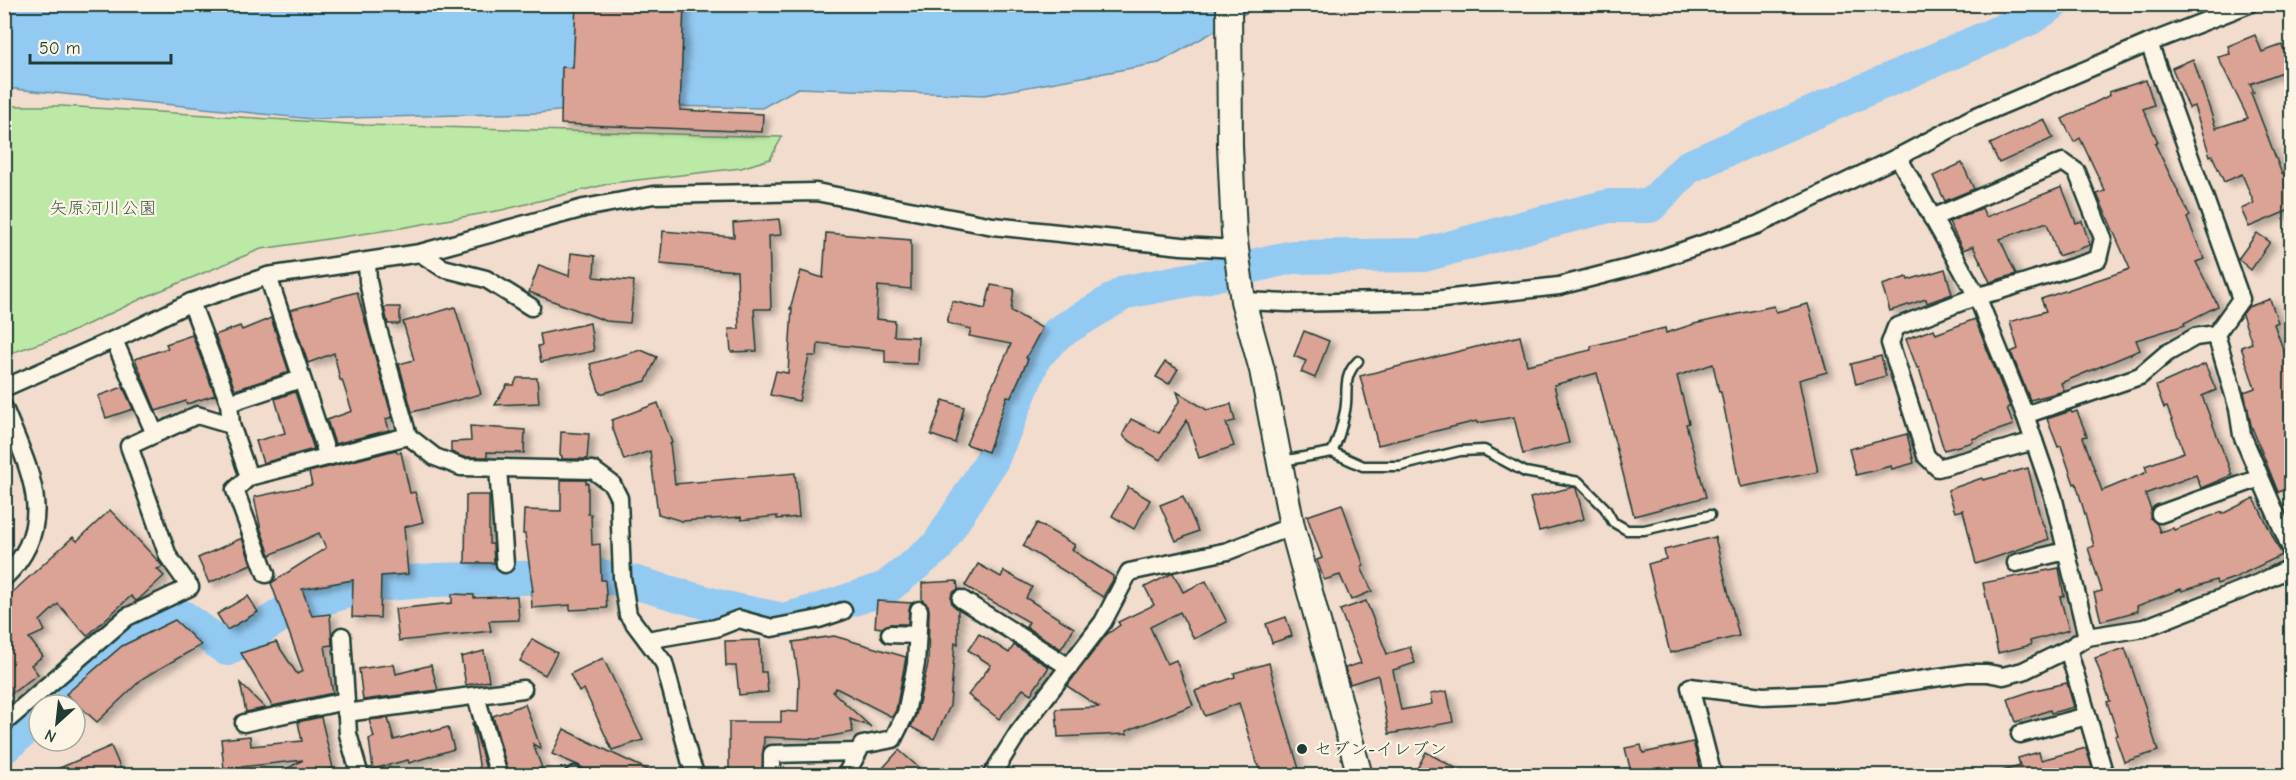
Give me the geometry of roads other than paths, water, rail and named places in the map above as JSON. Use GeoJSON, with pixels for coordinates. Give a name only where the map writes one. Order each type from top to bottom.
{"type":"FeatureCollection","features":[{"type":"Feature","properties":{"kind":"street"},"geometry":{"type":"LineString","coordinates":[[1229,4],[1230,146],[1235,242],[1243,301],[1262,370],[1292,526],[1360,776]]}},
{"type":"Feature","properties":{"kind":"street"},"geometry":{"type":"LineString","coordinates":[[1243,301],[1288,303],[1434,300],[1560,286],[1648,263],[1757,225],[1898,157],[1972,118],[2149,43],[2249,4]]}},
{"type":"Feature","properties":{"kind":"street"},"geometry":{"type":"LineString","coordinates":[[2025,415],[2140,376],[2167,352],[2195,337],[2216,334],[2241,299],[2149,43]]}},
{"type":"Feature","properties":{"kind":"street"},"geometry":{"type":"LineString","coordinates":[[1898,157],[1977,296],[2025,415],[2053,496],[2086,637]]}},
{"type":"Feature","properties":{"kind":"street"},"geometry":{"type":"LineString","coordinates":[[1932,218],[2063,162],[2077,172],[2103,238],[2098,259],[1977,296],[1896,327],[1890,343],[1926,456],[1938,468],[2034,441]]}},
{"type":"Feature","properties":{"kind":"street"},"geometry":{"type":"LineString","coordinates":[[4,388],[114,340],[191,302],[268,276],[420,253],[584,208],[654,195],[816,192],[993,226],[1182,246],[1235,242]]}},
{"type":"Feature","properties":{"kind":"street"},"geometry":{"type":"LineString","coordinates":[[420,253],[443,268],[486,279],[531,307]]}},
{"type":"Feature","properties":{"kind":"street"},"geometry":{"type":"LineString","coordinates":[[367,262],[368,281],[378,329],[408,436],[435,457],[461,467],[593,470],[612,484],[619,498],[622,577],[628,615],[664,663],[696,776]]}},
{"type":"Feature","properties":{"kind":"street"},"geometry":{"type":"LineString","coordinates":[[268,276],[328,457]]}},
{"type":"Feature","properties":{"kind":"street"},"geometry":{"type":"LineString","coordinates":[[191,302],[229,403],[231,425],[249,477]]}},
{"type":"Feature","properties":{"kind":"street"},"geometry":{"type":"LineString","coordinates":[[2216,334],[2238,409],[2242,435],[2292,551]]}},
{"type":"Feature","properties":{"kind":"street"},"geometry":{"type":"LineString","coordinates":[[114,340],[155,434]]}},
{"type":"Feature","properties":{"kind":"street"},"geometry":{"type":"LineString","coordinates":[[229,403],[301,379]]}},
{"type":"Feature","properties":{"kind":"street"},"geometry":{"type":"LineString","coordinates":[[4,408],[33,482],[37,516],[28,550],[4,578]]}},
{"type":"Feature","properties":{"kind":"street"},"geometry":{"type":"LineString","coordinates":[[4,723],[127,617],[190,587],[168,556],[129,446],[197,415],[231,425]]}},
{"type":"Feature","properties":{"kind":"street"},"geometry":{"type":"LineString","coordinates":[[266,574],[235,490],[249,477],[408,436]]}},
{"type":"Feature","properties":{"kind":"street"},"geometry":{"type":"LineString","coordinates":[[498,468],[505,564]]}},
{"type":"Feature","properties":{"kind":"street"},"geometry":{"type":"LineString","coordinates":[[2160,514],[2260,478]]}},
{"type":"Feature","properties":{"kind":"street"},"geometry":{"type":"LineString","coordinates":[[991,776],[1018,733],[1103,622],[1129,572],[1228,551],[1292,526]]}},
{"type":"Feature","properties":{"kind":"street"},"geometry":{"type":"LineString","coordinates":[[2016,563],[2066,551]]}},
{"type":"Feature","properties":{"kind":"street"},"geometry":{"type":"LineString","coordinates":[[1713,776],[1690,687],[1763,696],[1832,693],[1968,673],[2004,676],[2024,671],[2068,649],[2086,637],[2144,628],[2259,583],[2292,567]]}},
{"type":"Feature","properties":{"kind":"street"},"geometry":{"type":"LineString","coordinates":[[960,599],[1068,668]]}},
{"type":"Feature","properties":{"kind":"street"},"geometry":{"type":"LineString","coordinates":[[845,776],[862,746],[893,739],[906,713],[916,664],[919,610]]}},
{"type":"Feature","properties":{"kind":"street"},"geometry":{"type":"LineString","coordinates":[[647,640],[716,628],[739,619],[772,628],[819,619],[843,611]]}},
{"type":"Feature","properties":{"kind":"street"},"geometry":{"type":"LineString","coordinates":[[890,634],[917,635]]}},
{"type":"Feature","properties":{"kind":"street"},"geometry":{"type":"LineString","coordinates":[[342,636],[348,734],[360,776]]}},
{"type":"Feature","properties":{"kind":"street"},"geometry":{"type":"LineString","coordinates":[[2068,649],[2105,776]]}},
{"type":"Feature","properties":{"kind":"street"},"geometry":{"type":"LineString","coordinates":[[244,723],[346,707],[476,696],[523,689]]}},
{"type":"Feature","properties":{"kind":"street"},"geometry":{"type":"LineString","coordinates":[[476,696],[499,776]]}},
{"type":"Feature","properties":{"kind":"street"},"geometry":{"type":"LineString","coordinates":[[2020,734],[2087,716]]}},
{"type":"Feature","properties":{"kind":"street"},"geometry":{"type":"LineString","coordinates":[[772,776],[772,754],[858,752]]}},
{"type":"Feature","properties":{"kind":"lane"},"geometry":{"type":"LineString","coordinates":[[1332,452],[1338,440],[1346,408],[1345,389],[1358,361]]}},
{"type":"Feature","properties":{"kind":"lane"},"geometry":{"type":"LineString","coordinates":[[1279,462],[1332,452],[1364,466],[1400,466],[1460,451],[1484,450],[1525,472],[1579,482],[1605,508],[1613,522],[1627,530],[1644,530],[1710,515]]}},
{"type":"Feature","properties":{"kind":"water"},"geometry":{"type":"Polygon","coordinates":[[[2032,4],[2076,5],[2049,16],[2029,19],[2032,4]]]}},
{"type":"Feature","properties":{"kind":"water"},"geometry":{"type":"Polygon","coordinates":[[[4,5],[1260,5],[1159,63],[984,95],[798,88],[762,108],[617,105],[538,113],[312,119],[5,88],[4,5]]]}},
{"type":"Feature","properties":{"kind":"waterway"},"geometry":{"type":"LineString","coordinates":[[68,693],[143,627],[172,613],[183,617],[227,649],[291,609],[363,586],[436,580],[600,576],[633,582],[725,608],[784,620],[886,588],[937,547],[992,460],[1035,356],[1058,333],[1126,292],[1292,257],[1424,255],[1609,206],[1650,206],[1688,167],[2029,19],[2052,4]]}},
{"type":"Feature","properties":{"kind":"waterway"},"geometry":{"type":"LineString","coordinates":[[4,747],[27,728]]}},
{"type":"Feature","properties":{"kind":"place","name":"セブン-イレブン"},"geometry":{"type":"Point","coordinates":[1302,749]}},
{"type":"Feature","properties":{"kind":"park label","name":"矢原河川公園"},"geometry":{"type":"Point","coordinates":[103,208]}}]}
